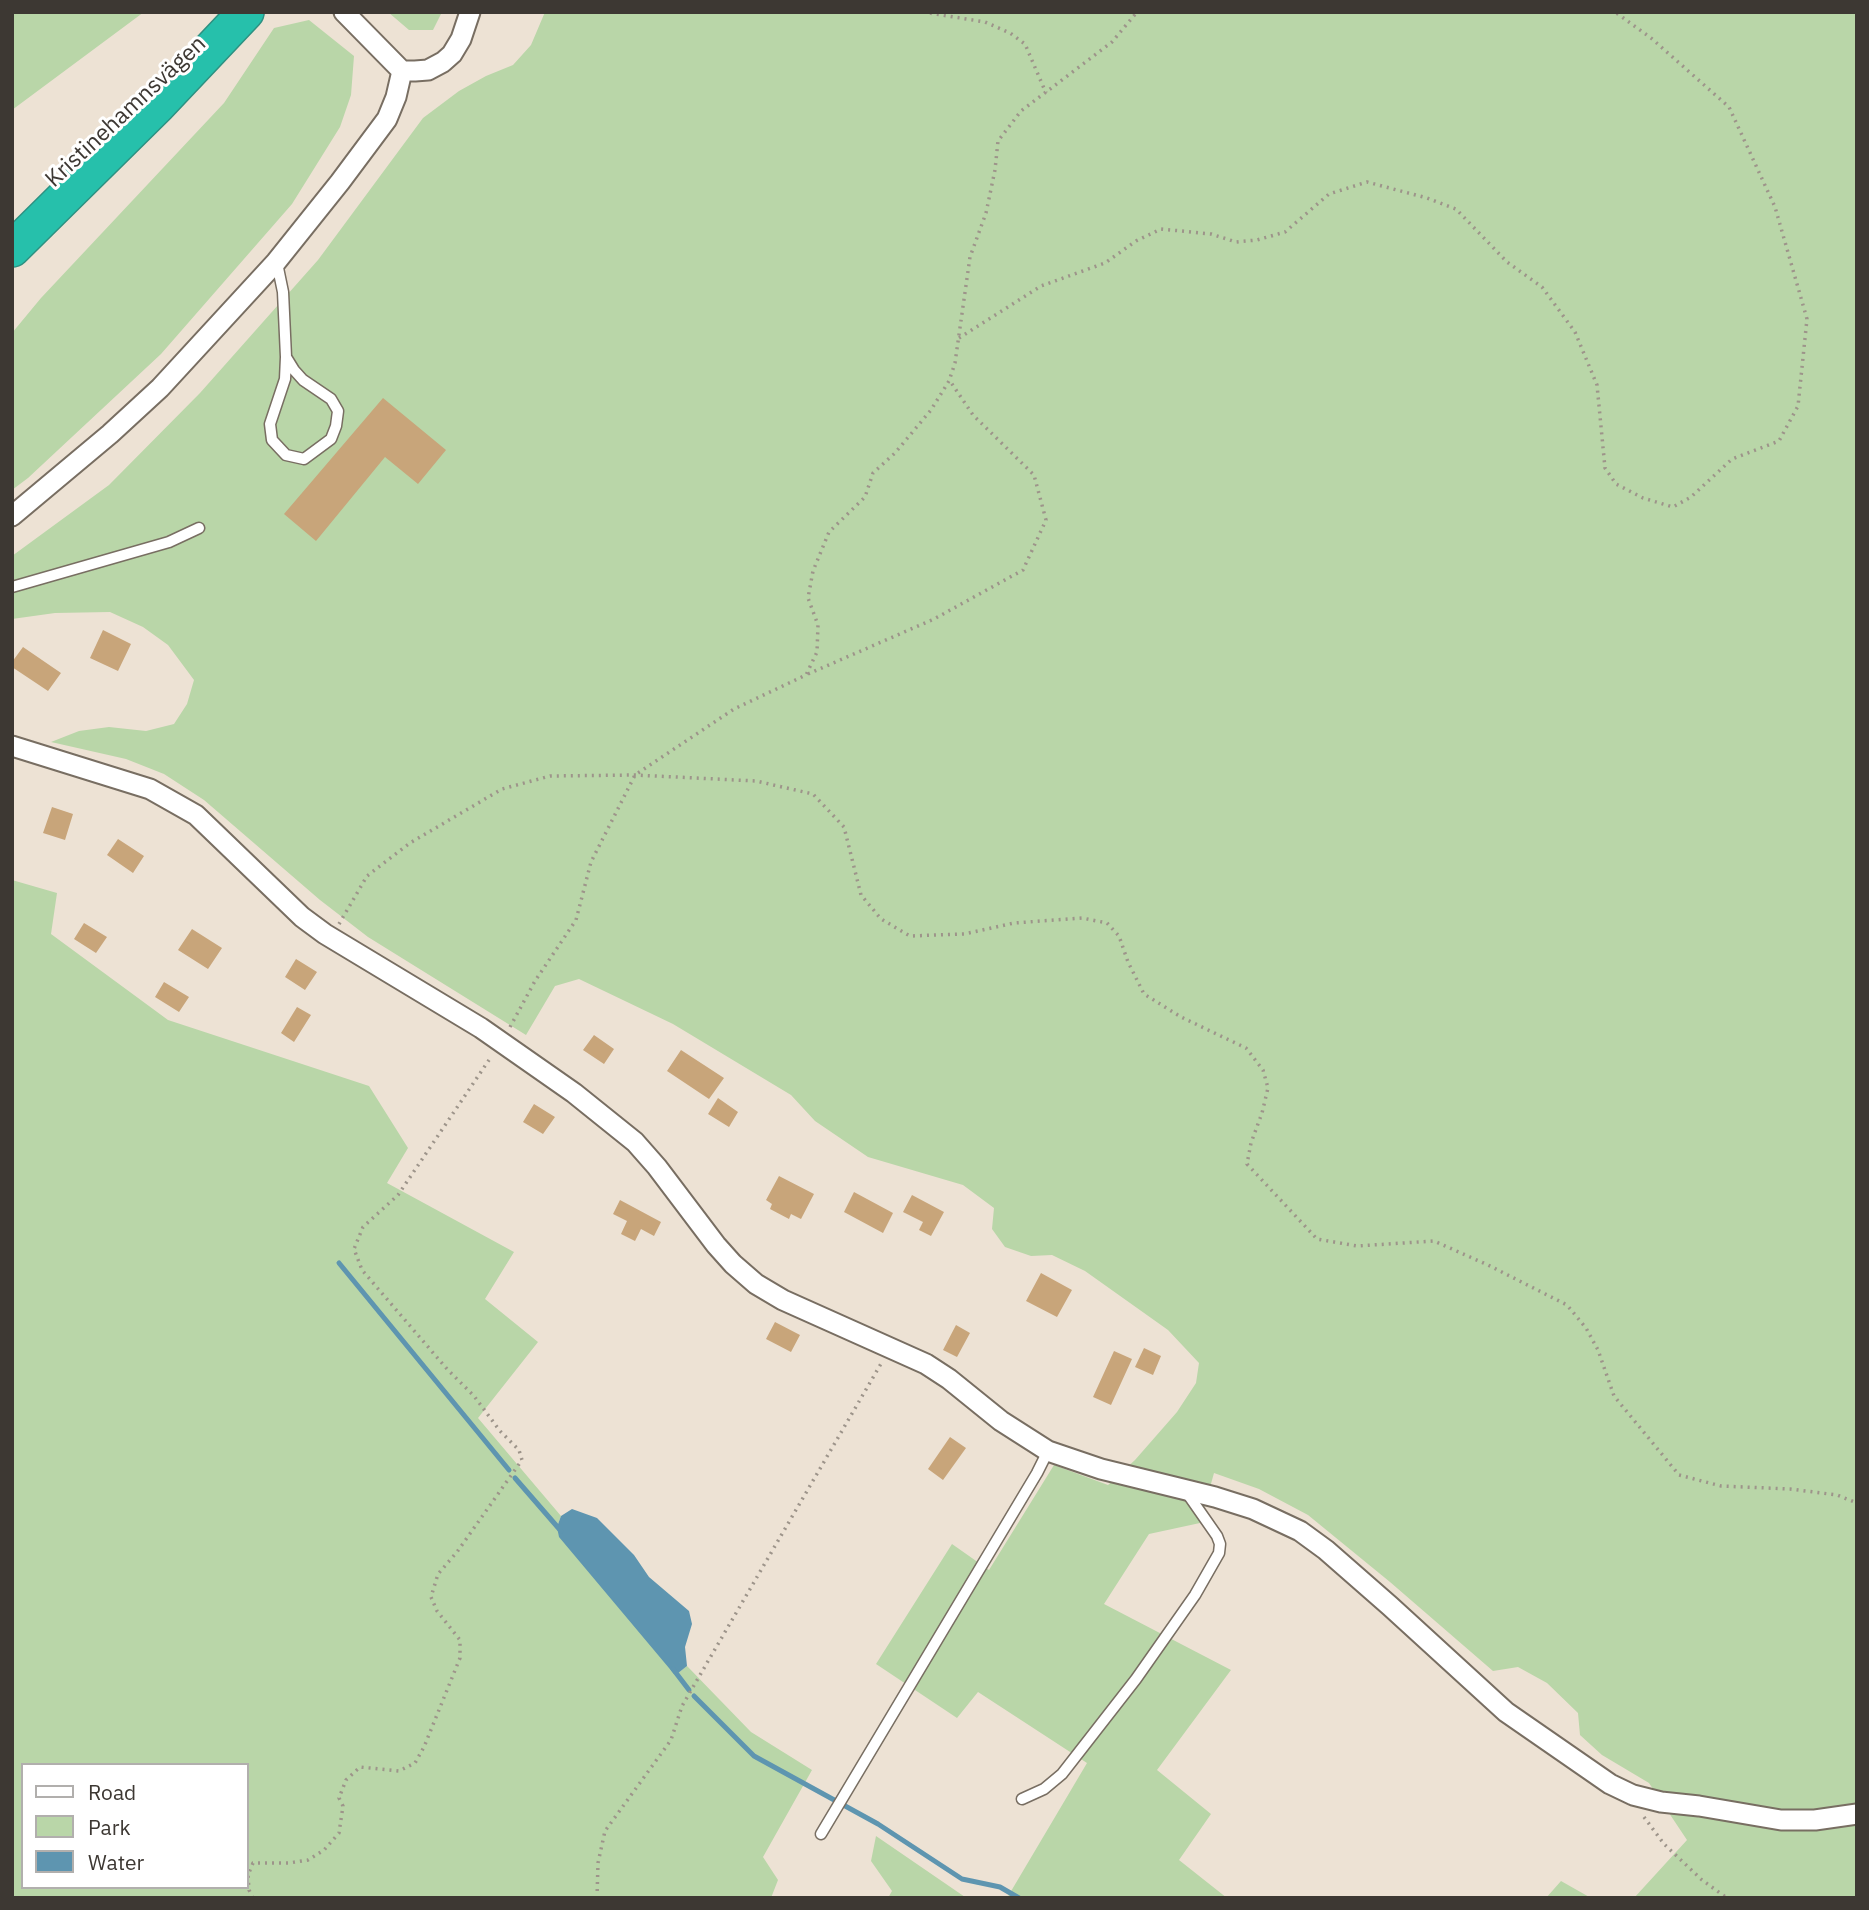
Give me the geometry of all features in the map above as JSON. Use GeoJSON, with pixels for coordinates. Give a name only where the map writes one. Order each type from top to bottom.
{"type":"FeatureCollection","features":[{"type":"Feature","properties":{"kind":"highway","name":"Kristinehamnsvägen"},"geometry":{"type":"LineString","coordinates":[[17,215],[153,88],[228,12]]}},
{"type":"Feature","properties":{"kind":"highway"},"geometry":{"type":"LineString","coordinates":[[12,249],[158,105],[246,12]]}},
{"type":"Feature","properties":{"kind":"street"},"geometry":{"type":"LineString","coordinates":[[344,12],[402,71],[428,70],[443,62],[452,54],[461,39],[470,12]]}},
{"type":"Feature","properties":{"kind":"street"},"geometry":{"type":"LineString","coordinates":[[12,516],[160,388],[276,262],[387,119],[402,71]]}},
{"type":"Feature","properties":{"kind":"street"},"geometry":{"type":"LineString","coordinates":[[12,746],[150,789],[196,815],[302,916],[331,938],[502,1042],[635,1142],[716,1245],[756,1284],[783,1300],[926,1364],[1001,1421],[1048,1451],[1101,1469],[1253,1509],[1300,1531],[1381,1598],[1506,1712],[1610,1784],[1633,1795],[1661,1802],[1781,1820],[1857,1814]]}},
{"type":"Feature","properties":{"kind":"lane"},"geometry":{"type":"LineString","coordinates":[[276,262],[283,292],[286,357],[285,379],[270,424],[272,440],[286,455],[303,459],[331,439],[338,411],[331,399],[293,370],[286,357]]}},
{"type":"Feature","properties":{"kind":"lane"},"geometry":{"type":"LineString","coordinates":[[12,586],[169,542],[199,528]]}},
{"type":"Feature","properties":{"kind":"lane"},"geometry":{"type":"LineString","coordinates":[[821,1834],[1048,1451]]}},
{"type":"Feature","properties":{"kind":"lane"},"geometry":{"type":"LineString","coordinates":[[1023,1799],[1044,1789],[1062,1774],[1136,1679],[1195,1595],[1219,1553],[1217,1536],[1185,1490]]}},
{"type":"Feature","properties":{"kind":"path"},"geometry":{"type":"LineString","coordinates":[[923,12],[985,22],[1010,33],[1025,44],[1046,93]]}},
{"type":"Feature","properties":{"kind":"path"},"geometry":{"type":"LineString","coordinates":[[806,675],[817,652],[818,625],[808,598],[813,571],[829,532],[865,497],[873,473],[895,453],[932,410],[949,381],[955,363],[970,257],[986,213],[998,141],[1021,111],[1112,42],[1137,12]]}},
{"type":"Feature","properties":{"kind":"path"},"geometry":{"type":"LineString","coordinates":[[959,338],[1041,286],[1105,263],[1136,241],[1161,229],[1211,234],[1236,242],[1257,240],[1285,232],[1329,194],[1367,182],[1427,198],[1456,209],[1507,262],[1542,287],[1574,332],[1597,386],[1605,468],[1616,484],[1643,498],[1673,507],[1691,497],[1732,459],[1779,441],[1798,406],[1807,319],[1775,207],[1728,107],[1651,38],[1615,12]]}},
{"type":"Feature","properties":{"kind":"path"},"geometry":{"type":"LineString","coordinates":[[253,1898],[249,1890],[248,1875],[253,1863],[308,1860],[324,1850],[339,1833],[343,1806],[339,1797],[346,1780],[360,1767],[399,1771],[415,1763],[460,1658],[460,1640],[437,1611],[431,1597],[438,1574],[457,1552],[522,1460],[519,1450],[500,1431],[474,1396],[447,1369],[362,1270],[354,1249],[363,1227],[398,1195],[502,1042],[535,981],[576,920],[591,862],[635,775],[734,709],[933,619],[1023,570],[1046,520],[1034,475],[973,415],[949,381]]}},
{"type":"Feature","properties":{"kind":"path"},"geometry":{"type":"LineString","coordinates":[[331,938],[366,876],[410,843],[502,789],[551,776],[635,775],[756,781],[813,794],[844,827],[861,895],[881,919],[910,936],[964,934],[1014,923],[1082,918],[1107,923],[1119,936],[1144,994],[1181,1017],[1247,1048],[1263,1070],[1268,1088],[1247,1164],[1317,1239],[1357,1246],[1434,1241],[1567,1305],[1586,1328],[1598,1350],[1614,1396],[1679,1475],[1720,1486],[1790,1489],[1837,1495],[1857,1503]]}},
{"type":"Feature","properties":{"kind":"path"},"geometry":{"type":"LineString","coordinates":[[597,1898],[598,1863],[605,1831],[671,1740],[682,1706],[889,1348]]}},
{"type":"Feature","properties":{"kind":"path"},"geometry":{"type":"LineString","coordinates":[[1633,1795],[1637,1809],[1664,1844],[1702,1880],[1727,1898]]}},
{"type":"Feature","properties":{"kind":"green space"},"geometry":{"type":"Polygon","coordinates":[[[12,12],[144,12],[12,110],[12,12]]]}},
{"type":"Feature","properties":{"kind":"green space"},"geometry":{"type":"Polygon","coordinates":[[[388,12],[442,12],[433,30],[409,30],[388,12]]]}},
{"type":"Feature","properties":{"kind":"green space"},"geometry":{"type":"Polygon","coordinates":[[[545,12],[1857,12],[1857,1898],[1634,1898],[1687,1840],[1649,1783],[1602,1755],[1580,1735],[1578,1713],[1547,1683],[1518,1667],[1493,1671],[1308,1515],[1259,1489],[1214,1473],[1200,1523],[1149,1534],[1104,1604],[1231,1670],[1157,1770],[1211,1814],[1179,1860],[1227,1898],[1007,1898],[1087,1763],[978,1692],[957,1718],[876,1664],[952,1544],[989,1570],[1054,1465],[1108,1485],[1135,1460],[1177,1412],[1196,1383],[1199,1363],[1168,1330],[1085,1271],[1052,1255],[1031,1256],[1005,1247],[992,1229],[994,1208],[963,1185],[868,1157],[815,1121],[791,1095],[673,1024],[579,979],[555,986],[526,1035],[368,937],[320,900],[204,800],[164,774],[126,759],[51,742],[79,731],[109,727],[146,731],[174,724],[187,704],[194,680],[168,645],[143,627],[110,612],[55,613],[12,619],[12,556],[109,485],[200,393],[318,260],[423,118],[459,91],[513,65],[531,45],[545,12]]]}},
{"type":"Feature","properties":{"kind":"green space"},"geometry":{"type":"Polygon","coordinates":[[[309,20],[354,56],[351,95],[340,127],[292,204],[161,354],[12,490],[12,333],[41,298],[224,103],[274,28],[309,20]]]}},
{"type":"Feature","properties":{"kind":"green space"},"geometry":{"type":"Polygon","coordinates":[[[12,880],[57,893],[51,934],[168,1020],[369,1086],[408,1148],[387,1183],[514,1252],[485,1299],[538,1342],[478,1418],[561,1516],[557,1527],[677,1674],[687,1666],[751,1732],[812,1770],[763,1857],[778,1880],[771,1898],[12,1898],[12,880]]]}},
{"type":"Feature","properties":{"kind":"green space"},"geometry":{"type":"Polygon","coordinates":[[[876,1836],[967,1898],[888,1898],[892,1891],[871,1861],[876,1836]]]}},
{"type":"Feature","properties":{"kind":"green space"},"geometry":{"type":"Polygon","coordinates":[[[1561,1881],[1591,1898],[1546,1898],[1561,1881]]]}},
{"type":"Feature","properties":{"kind":"water"},"geometry":{"type":"Polygon","coordinates":[[[572,1509],[597,1518],[634,1555],[649,1577],[689,1611],[692,1624],[685,1647],[687,1666],[677,1674],[674,1674],[559,1537],[557,1527],[561,1516],[572,1509]]]}},
{"type":"Feature","properties":{"kind":"building"},"geometry":{"type":"Polygon","coordinates":[[[383,398],[446,450],[418,484],[385,457],[316,541],[284,514],[383,398]]]}},
{"type":"Feature","properties":{"kind":"building"},"geometry":{"type":"Polygon","coordinates":[[[103,630],[131,644],[118,671],[90,658],[103,630]]]}},
{"type":"Feature","properties":{"kind":"building"},"geometry":{"type":"Polygon","coordinates":[[[23,647],[61,673],[48,691],[12,667],[12,662],[23,647]]]}},
{"type":"Feature","properties":{"kind":"building"},"geometry":{"type":"Polygon","coordinates":[[[52,807],[73,814],[65,840],[43,833],[52,807]]]}},
{"type":"Feature","properties":{"kind":"building"},"geometry":{"type":"Polygon","coordinates":[[[118,839],[144,856],[133,873],[107,855],[118,839]]]}},
{"type":"Feature","properties":{"kind":"building"},"geometry":{"type":"Polygon","coordinates":[[[84,923],[107,937],[96,953],[74,939],[84,923]]]}},
{"type":"Feature","properties":{"kind":"building"},"geometry":{"type":"Polygon","coordinates":[[[192,929],[222,948],[208,969],[178,950],[192,929]]]}},
{"type":"Feature","properties":{"kind":"building"},"geometry":{"type":"Polygon","coordinates":[[[296,959],[317,972],[305,990],[285,977],[296,959]]]}},
{"type":"Feature","properties":{"kind":"building"},"geometry":{"type":"Polygon","coordinates":[[[164,982],[189,997],[179,1012],[155,997],[164,982]]]}},
{"type":"Feature","properties":{"kind":"building"},"geometry":{"type":"Polygon","coordinates":[[[297,1007],[311,1015],[294,1042],[281,1033],[297,1007]]]}},
{"type":"Feature","properties":{"kind":"building"},"geometry":{"type":"Polygon","coordinates":[[[594,1035],[614,1049],[604,1064],[583,1050],[594,1035]]]}},
{"type":"Feature","properties":{"kind":"building"},"geometry":{"type":"Polygon","coordinates":[[[681,1050],[724,1078],[709,1099],[667,1071],[681,1050]]]}},
{"type":"Feature","properties":{"kind":"building"},"geometry":{"type":"Polygon","coordinates":[[[718,1098],[738,1112],[729,1127],[708,1114],[718,1098]]]}},
{"type":"Feature","properties":{"kind":"building"},"geometry":{"type":"Polygon","coordinates":[[[534,1104],[555,1117],[543,1134],[523,1122],[534,1104]]]}},
{"type":"Feature","properties":{"kind":"building"},"geometry":{"type":"Polygon","coordinates":[[[779,1176],[814,1194],[801,1219],[791,1214],[789,1219],[770,1209],[772,1204],[766,1200],[779,1176]]]}},
{"type":"Feature","properties":{"kind":"building"},"geometry":{"type":"Polygon","coordinates":[[[854,1192],[893,1213],[883,1233],[844,1212],[854,1192]]]}},
{"type":"Feature","properties":{"kind":"building"},"geometry":{"type":"Polygon","coordinates":[[[912,1195],[944,1212],[931,1236],[919,1230],[923,1222],[903,1212],[912,1195]]]}},
{"type":"Feature","properties":{"kind":"building"},"geometry":{"type":"Polygon","coordinates":[[[620,1200],[661,1222],[654,1236],[641,1229],[635,1241],[621,1234],[627,1221],[613,1214],[620,1200]]]}},
{"type":"Feature","properties":{"kind":"building"},"geometry":{"type":"Polygon","coordinates":[[[1041,1273],[1072,1290],[1057,1317],[1026,1301],[1041,1273]]]}},
{"type":"Feature","properties":{"kind":"building"},"geometry":{"type":"Polygon","coordinates":[[[775,1322],[800,1335],[791,1352],[766,1339],[775,1322]]]}},
{"type":"Feature","properties":{"kind":"building"},"geometry":{"type":"Polygon","coordinates":[[[956,1325],[970,1333],[957,1357],[943,1350],[956,1325]]]}},
{"type":"Feature","properties":{"kind":"building"},"geometry":{"type":"Polygon","coordinates":[[[1144,1348],[1161,1356],[1153,1375],[1135,1367],[1144,1348]]]}},
{"type":"Feature","properties":{"kind":"building"},"geometry":{"type":"Polygon","coordinates":[[[1114,1351],[1132,1359],[1111,1405],[1093,1397],[1114,1351]]]}},
{"type":"Feature","properties":{"kind":"building"},"geometry":{"type":"Polygon","coordinates":[[[950,1437],[966,1448],[943,1480],[928,1469],[950,1437]]]}},
{"type":"Feature","properties":{"kind":"waterway"},"geometry":{"type":"LineString","coordinates":[[339,1263],[509,1470]]}},
{"type":"Feature","properties":{"kind":"waterway"},"geometry":{"type":"LineString","coordinates":[[515,1478],[561,1531]]}},
{"type":"Feature","properties":{"kind":"waterway"},"geometry":{"type":"LineString","coordinates":[[673,1669],[689,1690]]}},
{"type":"Feature","properties":{"kind":"waterway"},"geometry":{"type":"LineString","coordinates":[[694,1696],[754,1756],[878,1824],[962,1879],[1000,1887],[1019,1898]]}}]}
